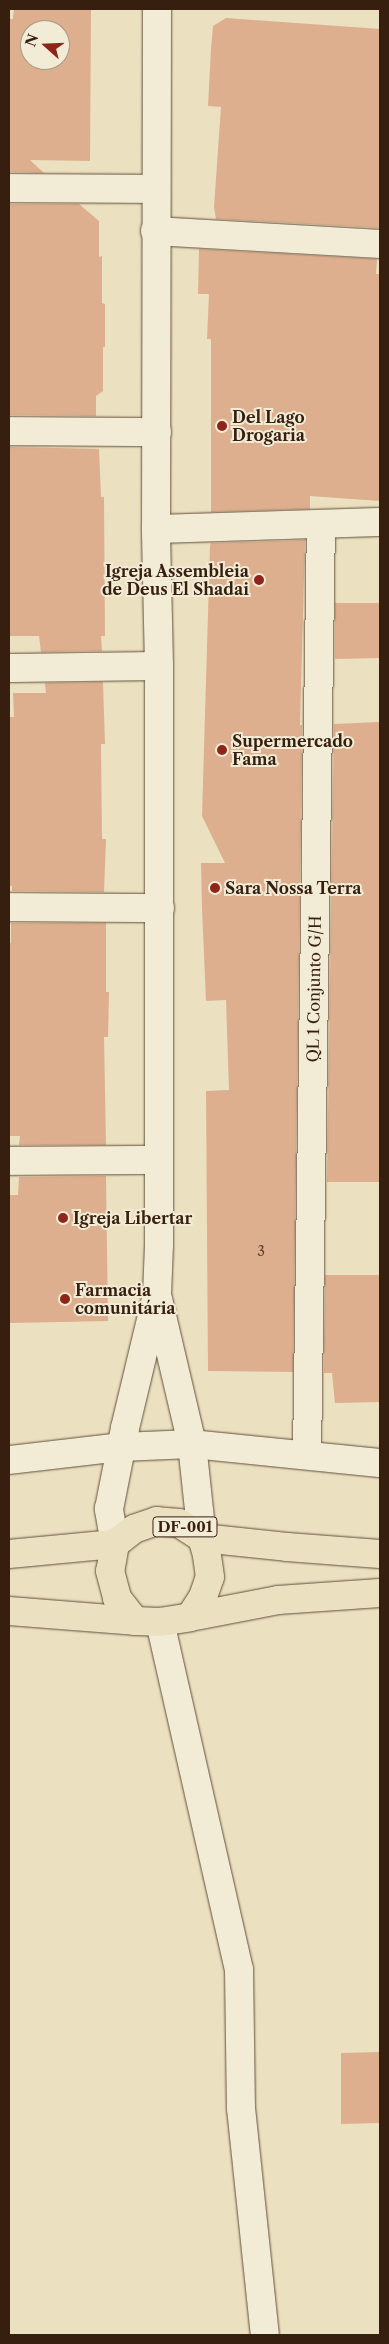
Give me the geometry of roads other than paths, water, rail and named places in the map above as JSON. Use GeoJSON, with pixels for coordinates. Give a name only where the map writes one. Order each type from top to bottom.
{"type":"FeatureCollection","features":[{"type":"Feature","properties":{"kind":"main road","name":"DF-001"},"geometry":{"type":"LineString","coordinates":[[116,1544],[134,1529],[157,1521],[179,1523],[202,1538],[380,1554]]}},
{"type":"Feature","properties":{"kind":"main road","name":"DF-001"},"geometry":{"type":"LineString","coordinates":[[190,1617],[203,1597],[210,1576],[208,1555],[202,1538]]}},
{"type":"Feature","properties":{"kind":"main road"},"geometry":{"type":"LineString","coordinates":[[9,1554],[116,1544],[110,1571],[117,1598],[147,1621]]}},
{"type":"Feature","properties":{"kind":"main road"},"geometry":{"type":"LineString","coordinates":[[9,1610],[147,1621],[190,1617],[278,1600],[380,1593]]}},
{"type":"Feature","properties":{"kind":"street"},"geometry":{"type":"LineString","coordinates":[[116,1544],[109,1509],[121,1447],[157,1295],[160,908],[159,666],[156,529],[157,9]]}},
{"type":"Feature","properties":{"kind":"street"},"geometry":{"type":"LineString","coordinates":[[9,188],[156,188]]}},
{"type":"Feature","properties":{"kind":"street"},"geometry":{"type":"LineString","coordinates":[[156,231],[380,244]]}},
{"type":"Feature","properties":{"kind":"street"},"geometry":{"type":"LineString","coordinates":[[9,431],[157,432]]}},
{"type":"Feature","properties":{"kind":"street"},"geometry":{"type":"LineString","coordinates":[[156,529],[380,522]]}},
{"type":"Feature","properties":{"kind":"street","name":"QL 1 Conjunto G/H"},"geometry":{"type":"LineString","coordinates":[[307,1454],[320,524]]}},
{"type":"Feature","properties":{"kind":"street"},"geometry":{"type":"LineString","coordinates":[[9,668],[159,666]]}},
{"type":"Feature","properties":{"kind":"street"},"geometry":{"type":"LineString","coordinates":[[9,907],[160,908]]}},
{"type":"Feature","properties":{"kind":"street"},"geometry":{"type":"LineString","coordinates":[[9,1161],[159,1160]]}},
{"type":"Feature","properties":{"kind":"street"},"geometry":{"type":"LineString","coordinates":[[157,1295],[192,1444],[202,1538]]}},
{"type":"Feature","properties":{"kind":"street"},"geometry":{"type":"LineString","coordinates":[[9,1460],[121,1447],[192,1444],[307,1454],[380,1463]]}},
{"type":"Feature","properties":{"kind":"street"},"geometry":{"type":"LineString","coordinates":[[147,1621],[238,1969],[241,2108],[265,2335]]}},
{"type":"Feature","properties":{"kind":"place","name":"Del Lago Drogaria"},"geometry":{"type":"Point","coordinates":[222,426]}},
{"type":"Feature","properties":{"kind":"place","name":"Igreja Assembleia de Deus El Shadai"},"geometry":{"type":"Point","coordinates":[259,580]}},
{"type":"Feature","properties":{"kind":"place","name":"Supermercado Fama"},"geometry":{"type":"Point","coordinates":[222,750]}},
{"type":"Feature","properties":{"kind":"place","name":"Sara Nossa Terra"},"geometry":{"type":"Point","coordinates":[215,888]}},
{"type":"Feature","properties":{"kind":"place","name":"Igreja Libertar"},"geometry":{"type":"Point","coordinates":[63,1218]}},
{"type":"Feature","properties":{"kind":"place","name":"Farmacia comunitária"},"geometry":{"type":"Point","coordinates":[65,1299]}}]}
